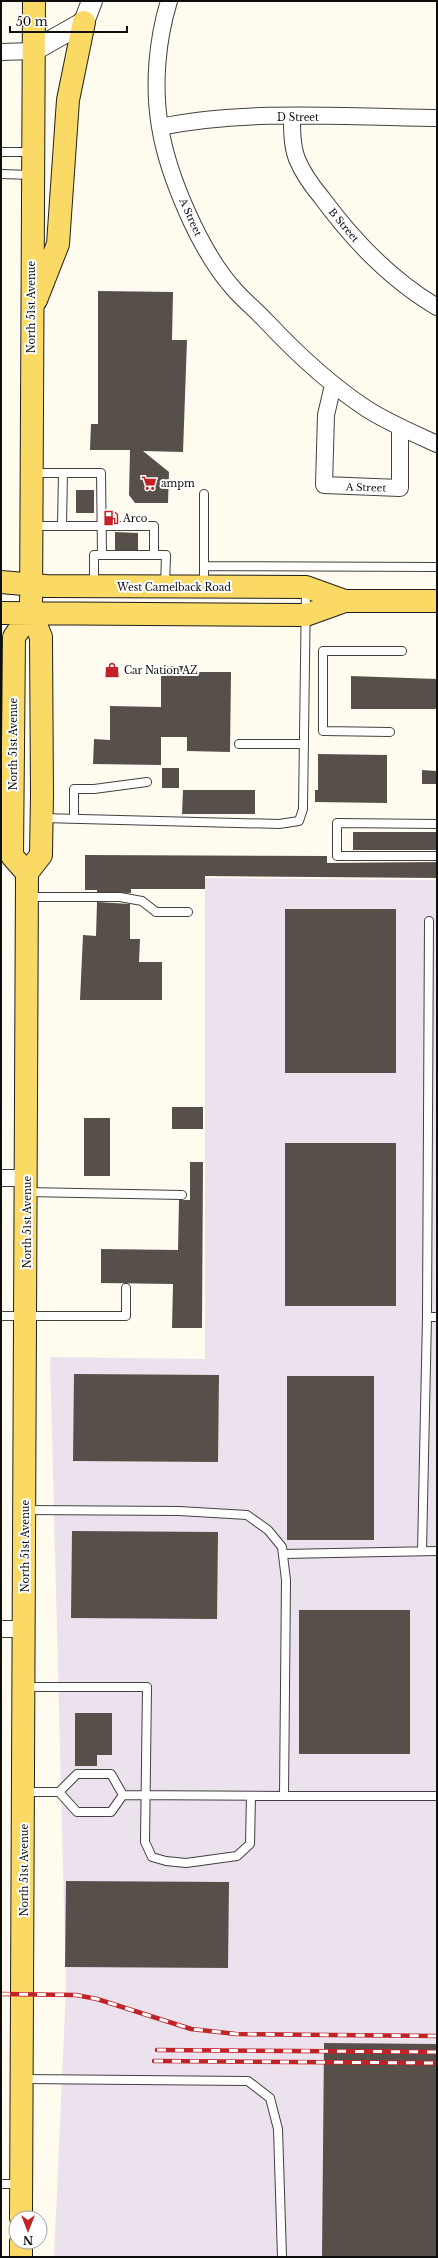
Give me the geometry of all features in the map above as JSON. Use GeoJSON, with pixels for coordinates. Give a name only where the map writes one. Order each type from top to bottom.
{"type":"FeatureCollection","features":[{"type":"Feature","properties":{"kind":"main road","name":"North 51st Avenue"},"geometry":{"type":"LineString","coordinates":[[19,2210],[11,2184],[22,2079],[26,1510],[27,873],[41,855],[41,637],[31,614],[31,310],[34,1]]}},
{"type":"Feature","properties":{"kind":"main road"},"geometry":{"type":"LineString","coordinates":[[31,310],[58,244],[68,100],[84,22]]}},
{"type":"Feature","properties":{"kind":"main road","name":"West Camelback Road"},"geometry":{"type":"LineString","coordinates":[[1,582],[31,586],[165,586],[204,576],[306,587],[345,601],[437,601]]}},
{"type":"Feature","properties":{"kind":"main road","name":"West Camelback Road"},"geometry":{"type":"LineString","coordinates":[[1,613],[306,615],[345,601]]}},
{"type":"Feature","properties":{"kind":"main road","name":"North 51st Avenue"},"geometry":{"type":"LineString","coordinates":[[27,873],[12,856],[14,637],[31,614]]}},
{"type":"Feature","properties":{"kind":"street"},"geometry":{"type":"LineString","coordinates":[[1,52],[33,51],[84,22],[92,1]]}},
{"type":"Feature","properties":{"kind":"street","name":"A Street"},"geometry":{"type":"LineString","coordinates":[[169,1],[163,20],[157,74],[160,127],[187,212],[213,260],[232,287],[301,358],[333,385],[400,428],[437,444]]}},
{"type":"Feature","properties":{"kind":"street","name":"D Street"},"geometry":{"type":"LineString","coordinates":[[160,127],[196,119],[236,116],[437,118]]}},
{"type":"Feature","properties":{"kind":"street","name":"B Street"},"geometry":{"type":"LineString","coordinates":[[292,117],[293,145],[297,159],[306,177],[334,215],[363,248],[394,276],[437,307]]}},
{"type":"Feature","properties":{"kind":"street","name":"A Street"},"geometry":{"type":"LineString","coordinates":[[333,385],[326,415],[324,485],[400,488],[400,428]]}},
{"type":"Feature","properties":{"kind":"street"},"geometry":{"type":"LineString","coordinates":[[1,1178],[27,1185]]}},
{"type":"Feature","properties":{"kind":"street"},"geometry":{"type":"LineString","coordinates":[[1,1629],[25,1630]]}},
{"type":"Feature","properties":{"kind":"lane"},"geometry":{"type":"LineString","coordinates":[[1,152],[32,152]]}},
{"type":"Feature","properties":{"kind":"lane"},"geometry":{"type":"LineString","coordinates":[[1,174],[32,175]]}},
{"type":"Feature","properties":{"kind":"lane"},"geometry":{"type":"LineString","coordinates":[[31,473],[101,473],[102,555]]}},
{"type":"Feature","properties":{"kind":"lane"},"geometry":{"type":"LineString","coordinates":[[62,526],[63,473]]}},
{"type":"Feature","properties":{"kind":"lane"},"geometry":{"type":"LineString","coordinates":[[204,494],[204,576],[437,567]]}},
{"type":"Feature","properties":{"kind":"lane"},"geometry":{"type":"LineString","coordinates":[[31,526],[154,526],[154,555]]}},
{"type":"Feature","properties":{"kind":"lane"},"geometry":{"type":"LineString","coordinates":[[94,586],[94,555],[166,555],[165,586]]}},
{"type":"Feature","properties":{"kind":"lane"},"geometry":{"type":"LineString","coordinates":[[41,818],[291,823],[299,821],[303,809],[306,587]]}},
{"type":"Feature","properties":{"kind":"lane"},"geometry":{"type":"LineString","coordinates":[[390,732],[323,731],[323,651],[402,651]]}},
{"type":"Feature","properties":{"kind":"lane"},"geometry":{"type":"LineString","coordinates":[[239,744],[304,744]]}},
{"type":"Feature","properties":{"kind":"lane"},"geometry":{"type":"LineString","coordinates":[[74,819],[74,789],[94,789],[147,782]]}},
{"type":"Feature","properties":{"kind":"lane"},"geometry":{"type":"LineString","coordinates":[[437,824],[337,823],[337,856],[437,856]]}},
{"type":"Feature","properties":{"kind":"lane"},"geometry":{"type":"LineString","coordinates":[[27,897],[120,897],[142,901],[156,912],[188,912]]}},
{"type":"Feature","properties":{"kind":"lane"},"geometry":{"type":"LineString","coordinates":[[422,1551],[427,1317],[429,921]]}},
{"type":"Feature","properties":{"kind":"lane"},"geometry":{"type":"LineString","coordinates":[[27,1185],[182,1195]]}},
{"type":"Feature","properties":{"kind":"lane"},"geometry":{"type":"LineString","coordinates":[[1,1316],[126,1316],[126,1288]]}},
{"type":"Feature","properties":{"kind":"lane"},"geometry":{"type":"LineString","coordinates":[[427,1317],[437,1317]]}},
{"type":"Feature","properties":{"kind":"lane"},"geometry":{"type":"LineString","coordinates":[[26,1510],[179,1511],[247,1515],[268,1530],[282,1547],[286,1580],[284,1796]]}},
{"type":"Feature","properties":{"kind":"lane"},"geometry":{"type":"LineString","coordinates":[[283,1554],[437,1551]]}},
{"type":"Feature","properties":{"kind":"lane"},"geometry":{"type":"LineString","coordinates":[[25,1686],[147,1686],[145,1842],[152,1857],[166,1861],[186,1863],[237,1856],[250,1844],[251,1796]]}},
{"type":"Feature","properties":{"kind":"lane"},"geometry":{"type":"LineString","coordinates":[[24,1792],[59,1792],[77,1774],[111,1774],[124,1795]]}},
{"type":"Feature","properties":{"kind":"lane"},"geometry":{"type":"LineString","coordinates":[[59,1792],[77,1812],[111,1812],[124,1795]]}},
{"type":"Feature","properties":{"kind":"lane"},"geometry":{"type":"LineString","coordinates":[[124,1795],[437,1796]]}},
{"type":"Feature","properties":{"kind":"lane"},"geometry":{"type":"LineString","coordinates":[[22,2079],[248,2081],[270,2098],[278,2129],[282,2257]]}},
{"type":"Feature","properties":{"kind":"shaded area"},"geometry":{"type":"Polygon","coordinates":[[[205,878],[437,880],[437,2257],[54,2257],[66,1987],[50,1357],[205,1359],[205,878]]]}},
{"type":"Feature","properties":{"kind":"building"},"geometry":{"type":"Polygon","coordinates":[[[98,291],[173,292],[172,340],[187,340],[183,452],[143,451],[169,472],[168,503],[135,503],[129,495],[130,450],[90,450],[91,424],[98,424],[98,291]]]}},
{"type":"Feature","properties":{"kind":"building"},"geometry":{"type":"Polygon","coordinates":[[[76,490],[94,490],[94,513],[76,513],[76,490]]]}},
{"type":"Feature","properties":{"kind":"building"},"geometry":{"type":"Polygon","coordinates":[[[115,532],[138,533],[138,550],[115,550],[115,532]]]}},
{"type":"Feature","properties":{"kind":"building"},"geometry":{"type":"Polygon","coordinates":[[[161,666],[196,666],[196,672],[231,672],[230,752],[187,751],[187,737],[161,737],[161,765],[93,764],[94,739],[110,740],[110,706],[161,707],[161,666]]]}},
{"type":"Feature","properties":{"kind":"building"},"geometry":{"type":"Polygon","coordinates":[[[351,676],[437,679],[437,709],[351,709],[351,676]]]}},
{"type":"Feature","properties":{"kind":"building"},"geometry":{"type":"Polygon","coordinates":[[[318,754],[387,755],[387,803],[315,802],[315,790],[318,790],[318,754]]]}},
{"type":"Feature","properties":{"kind":"building"},"geometry":{"type":"Polygon","coordinates":[[[162,768],[179,768],[179,788],[162,788],[162,768]]]}},
{"type":"Feature","properties":{"kind":"building"},"geometry":{"type":"Polygon","coordinates":[[[422,770],[437,771],[437,784],[422,784],[422,770]]]}},
{"type":"Feature","properties":{"kind":"building"},"geometry":{"type":"Polygon","coordinates":[[[183,790],[255,790],[255,814],[182,814],[183,790]]]}},
{"type":"Feature","properties":{"kind":"building"},"geometry":{"type":"Polygon","coordinates":[[[353,832],[437,832],[437,850],[353,850],[353,832]]]}},
{"type":"Feature","properties":{"kind":"building"},"geometry":{"type":"Polygon","coordinates":[[[85,855],[327,856],[327,863],[437,862],[437,878],[205,876],[205,889],[131,889],[131,893],[97,892],[97,890],[85,890],[85,855]]]}},
{"type":"Feature","properties":{"kind":"building"},"geometry":{"type":"Polygon","coordinates":[[[97,902],[130,904],[130,939],[140,939],[139,962],[162,962],[162,1000],[80,1000],[83,935],[96,936],[97,902]]]}},
{"type":"Feature","properties":{"kind":"building"},"geometry":{"type":"Polygon","coordinates":[[[285,909],[396,909],[396,1073],[285,1073],[285,909]]]}},
{"type":"Feature","properties":{"kind":"building"},"geometry":{"type":"Polygon","coordinates":[[[172,1107],[203,1107],[203,1129],[172,1129],[172,1107]]]}},
{"type":"Feature","properties":{"kind":"building"},"geometry":{"type":"Polygon","coordinates":[[[84,1118],[110,1118],[110,1176],[84,1176],[84,1118]]]}},
{"type":"Feature","properties":{"kind":"building"},"geometry":{"type":"Polygon","coordinates":[[[285,1143],[396,1143],[396,1306],[285,1306],[285,1143]]]}},
{"type":"Feature","properties":{"kind":"building"},"geometry":{"type":"Polygon","coordinates":[[[190,1162],[203,1162],[202,1328],[172,1328],[173,1284],[101,1283],[101,1249],[178,1250],[179,1200],[190,1200],[190,1162]]]}},
{"type":"Feature","properties":{"kind":"building"},"geometry":{"type":"Polygon","coordinates":[[[74,1374],[219,1375],[218,1462],[73,1461],[74,1374]]]}},
{"type":"Feature","properties":{"kind":"building"},"geometry":{"type":"Polygon","coordinates":[[[287,1376],[374,1376],[374,1540],[287,1540],[287,1376]]]}},
{"type":"Feature","properties":{"kind":"building"},"geometry":{"type":"Polygon","coordinates":[[[72,1531],[218,1532],[217,1619],[71,1618],[72,1531]]]}},
{"type":"Feature","properties":{"kind":"building"},"geometry":{"type":"Polygon","coordinates":[[[299,1610],[410,1610],[410,1754],[299,1754],[299,1610]]]}},
{"type":"Feature","properties":{"kind":"building"},"geometry":{"type":"Polygon","coordinates":[[[75,1713],[112,1713],[112,1755],[97,1755],[97,1766],[75,1766],[75,1713]]]}},
{"type":"Feature","properties":{"kind":"building"},"geometry":{"type":"Polygon","coordinates":[[[66,1881],[229,1882],[228,1968],[65,1967],[66,1881]]]}},
{"type":"Feature","properties":{"kind":"building"},"geometry":{"type":"Polygon","coordinates":[[[324,2043],[437,2044],[437,2257],[322,2257],[324,2043]]]}},
{"type":"Feature","properties":{"kind":"railway"},"geometry":{"type":"LineString","coordinates":[[1,1994],[76,1995],[97,1999],[191,2029],[236,2034],[437,2036]]}},
{"type":"Feature","properties":{"kind":"railway"},"geometry":{"type":"LineString","coordinates":[[157,2050],[437,2052]]}},
{"type":"Feature","properties":{"kind":"railway"},"geometry":{"type":"LineString","coordinates":[[154,2061],[437,2063]]}},
{"type":"Feature","properties":{"kind":"place","name":"ampm"},"geometry":{"type":"Point","coordinates":[149,483]}},
{"type":"Feature","properties":{"kind":"place","name":"Arco"},"geometry":{"type":"Point","coordinates":[111,518]}},
{"type":"Feature","properties":{"kind":"place","name":"Car Nation AZ"},"geometry":{"type":"Point","coordinates":[112,670]}}]}
